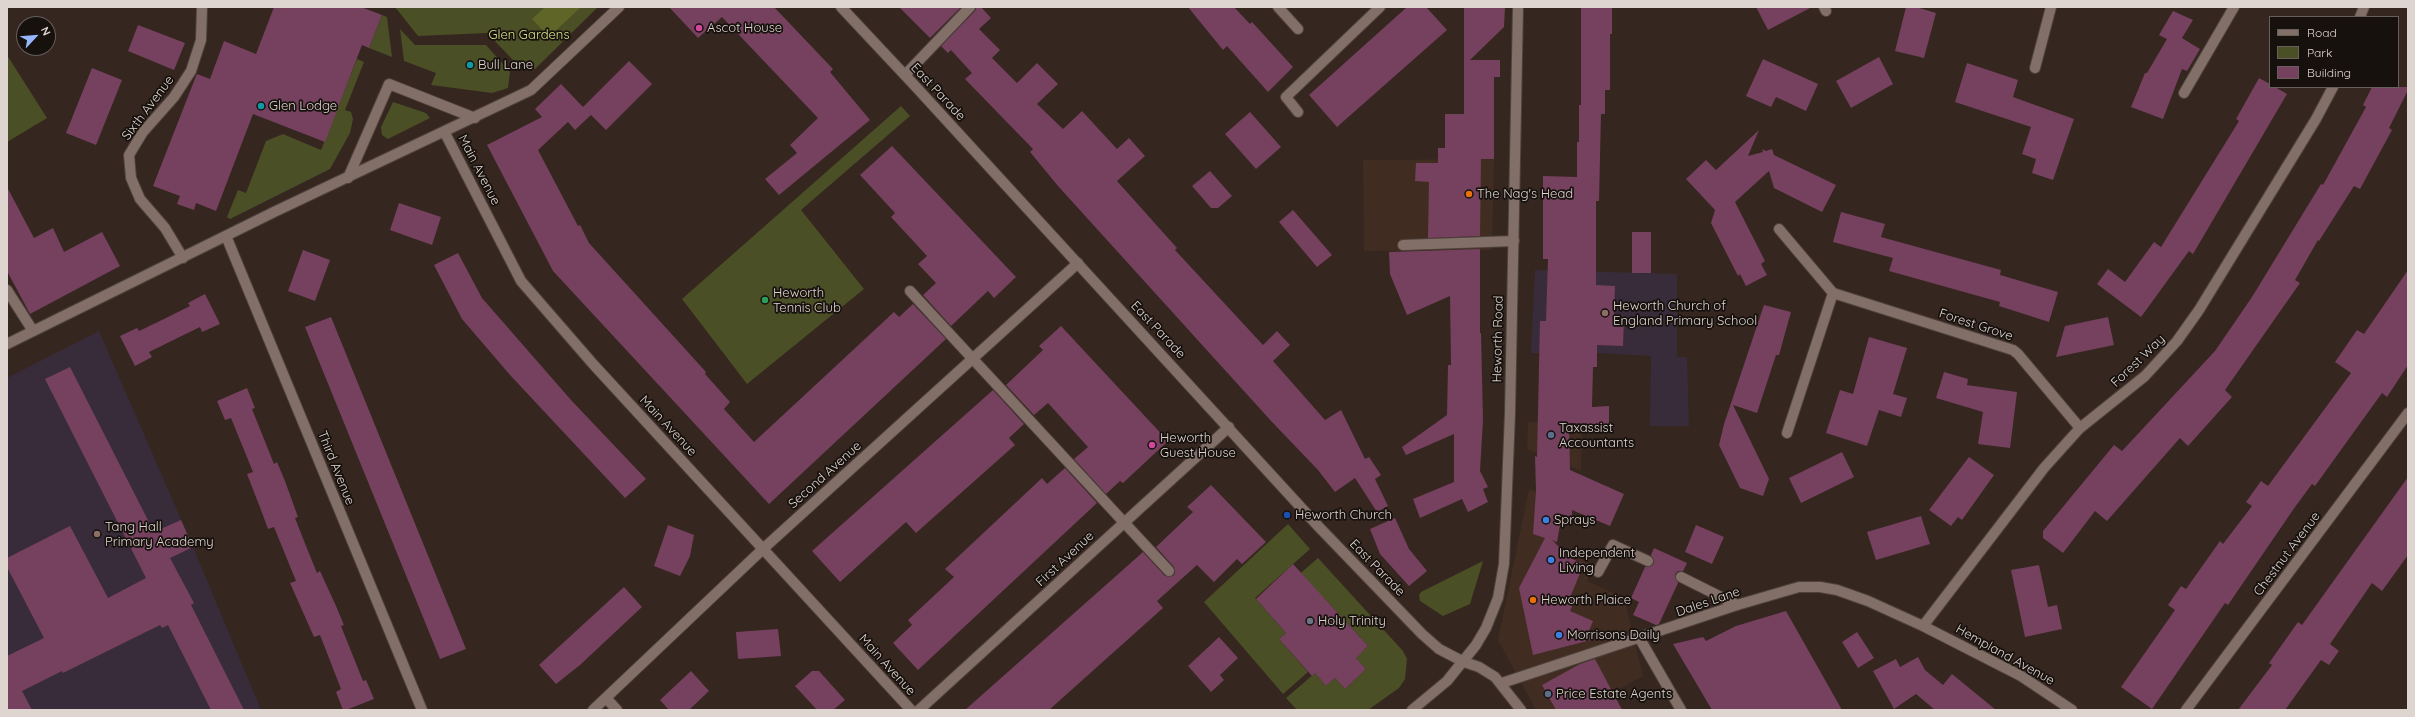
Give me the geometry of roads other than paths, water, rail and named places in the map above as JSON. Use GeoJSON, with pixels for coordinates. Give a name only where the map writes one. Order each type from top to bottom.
{"type":"FeatureCollection","features":[{"type":"Feature","properties":{"kind":"street","name":"Sixth Avenue"},"geometry":{"type":"LineString","coordinates":[[183,258],[165,228],[140,199],[130,178],[129,155],[143,132],[174,97],[191,71],[201,40],[202,7]]}},
{"type":"Feature","properties":{"kind":"street"},"geometry":{"type":"LineString","coordinates":[[7,344],[226,236],[531,90],[619,7]]}},
{"type":"Feature","properties":{"kind":"street","name":"East Parade"},"geometry":{"type":"LineString","coordinates":[[841,7],[1229,427],[1318,526],[1422,634],[1439,649],[1464,662],[1487,671],[1502,684],[1521,710]]}},
{"type":"Feature","properties":{"kind":"street"},"geometry":{"type":"LineString","coordinates":[[905,75],[970,7]]}},
{"type":"Feature","properties":{"kind":"street"},"geometry":{"type":"LineString","coordinates":[[1278,7],[1298,29]]}},
{"type":"Feature","properties":{"kind":"street"},"geometry":{"type":"LineString","coordinates":[[1298,112],[1286,97],[1380,7]]}},
{"type":"Feature","properties":{"kind":"street","name":"Heworth Road"},"geometry":{"type":"LineString","coordinates":[[1412,710],[1447,681],[1464,662],[1486,628],[1494,610],[1504,564],[1514,241],[1518,7]]}},
{"type":"Feature","properties":{"kind":"street"},"geometry":{"type":"LineString","coordinates":[[2035,68],[2051,7]]}},
{"type":"Feature","properties":{"kind":"street"},"geometry":{"type":"LineString","coordinates":[[2184,93],[2234,7]]}},
{"type":"Feature","properties":{"kind":"street"},"geometry":{"type":"LineString","coordinates":[[348,178],[389,84],[475,118]]}},
{"type":"Feature","properties":{"kind":"street","name":"Forest Way"},"geometry":{"type":"LineString","coordinates":[[1923,626],[2044,468],[2080,428],[2144,376],[2177,341],[2199,310],[2316,119],[2332,88]]}},
{"type":"Feature","properties":{"kind":"street","name":"Main Avenue"},"geometry":{"type":"LineString","coordinates":[[445,132],[521,281],[593,364],[764,548],[911,710]]}},
{"type":"Feature","properties":{"kind":"street"},"geometry":{"type":"LineString","coordinates":[[1779,229],[1833,292],[1787,433]]}},
{"type":"Feature","properties":{"kind":"street","name":"Third Avenue"},"geometry":{"type":"LineString","coordinates":[[226,236],[422,710]]}},
{"type":"Feature","properties":{"kind":"street"},"geometry":{"type":"LineString","coordinates":[[1403,244],[1514,241]]}},
{"type":"Feature","properties":{"kind":"street","name":"Second Avenue"},"geometry":{"type":"LineString","coordinates":[[593,710],[764,548],[1078,263]]}},
{"type":"Feature","properties":{"kind":"street"},"geometry":{"type":"LineString","coordinates":[[7,290],[33,331]]}},
{"type":"Feature","properties":{"kind":"street"},"geometry":{"type":"LineString","coordinates":[[910,291],[1169,570]]}},
{"type":"Feature","properties":{"kind":"street","name":"Forest Grove"},"geometry":{"type":"LineString","coordinates":[[1833,292],[2013,350],[2080,428]]}},
{"type":"Feature","properties":{"kind":"street","name":"Chestnut Avenue"},"geometry":{"type":"LineString","coordinates":[[2186,710],[2408,413]]}},
{"type":"Feature","properties":{"kind":"street","name":"First Avenue"},"geometry":{"type":"LineString","coordinates":[[919,710],[1229,427]]}},
{"type":"Feature","properties":{"kind":"street"},"geometry":{"type":"LineString","coordinates":[[1598,572],[1613,545],[1648,561]]}},
{"type":"Feature","properties":{"kind":"street"},"geometry":{"type":"LineString","coordinates":[[1681,577],[1737,605]]}},
{"type":"Feature","properties":{"kind":"street","name":"Dales Lane"},"geometry":{"type":"LineString","coordinates":[[1502,684],[1640,639],[1737,605],[1799,587],[1820,587],[1836,590],[1923,626]]}},
{"type":"Feature","properties":{"kind":"street","name":"Hempland Avenue"},"geometry":{"type":"LineString","coordinates":[[1923,626],[2021,676],[2072,710]]}},
{"type":"Feature","properties":{"kind":"street"},"geometry":{"type":"LineString","coordinates":[[1640,639],[1682,710]]}},
{"type":"Feature","properties":{"kind":"street"},"geometry":{"type":"LineString","coordinates":[[606,698],[617,710]]}},
{"type":"Feature","properties":{"kind":"place","name":"Ascot House"},"geometry":{"type":"Point","coordinates":[699,28]}},
{"type":"Feature","properties":{"kind":"place","name":"Bull Lane"},"geometry":{"type":"Point","coordinates":[470,65]}},
{"type":"Feature","properties":{"kind":"place","name":"Glen Lodge"},"geometry":{"type":"Point","coordinates":[261,106]}},
{"type":"Feature","properties":{"kind":"place","name":"The Nag's Head"},"geometry":{"type":"Point","coordinates":[1469,194]}},
{"type":"Feature","properties":{"kind":"place","name":"Heworth Tennis Club"},"geometry":{"type":"Point","coordinates":[765,300]}},
{"type":"Feature","properties":{"kind":"place","name":"Heworth Church of England Primary School"},"geometry":{"type":"Point","coordinates":[1605,313]}},
{"type":"Feature","properties":{"kind":"place","name":"Taxassist Accountants"},"geometry":{"type":"Point","coordinates":[1551,435]}},
{"type":"Feature","properties":{"kind":"place","name":"Heworth Guest House"},"geometry":{"type":"Point","coordinates":[1152,445]}},
{"type":"Feature","properties":{"kind":"place","name":"Heworth Church"},"geometry":{"type":"Point","coordinates":[1287,515]}},
{"type":"Feature","properties":{"kind":"place","name":"Sprays"},"geometry":{"type":"Point","coordinates":[1546,520]}},
{"type":"Feature","properties":{"kind":"place","name":"Tang Hall Primary Academy"},"geometry":{"type":"Point","coordinates":[97,534]}},
{"type":"Feature","properties":{"kind":"place","name":"Independent Living"},"geometry":{"type":"Point","coordinates":[1551,560]}},
{"type":"Feature","properties":{"kind":"place","name":"Heworth Plaice"},"geometry":{"type":"Point","coordinates":[1533,600]}},
{"type":"Feature","properties":{"kind":"place","name":"Holy Trinity"},"geometry":{"type":"Point","coordinates":[1310,621]}},
{"type":"Feature","properties":{"kind":"place","name":"Morrisons Daily"},"geometry":{"type":"Point","coordinates":[1559,635]}},
{"type":"Feature","properties":{"kind":"place","name":"Price Estate Agents"},"geometry":{"type":"Point","coordinates":[1548,694]}},
{"type":"Feature","properties":{"kind":"park label","name":"Glen Gardens"},"geometry":{"type":"Point","coordinates":[529,35]}}]}
